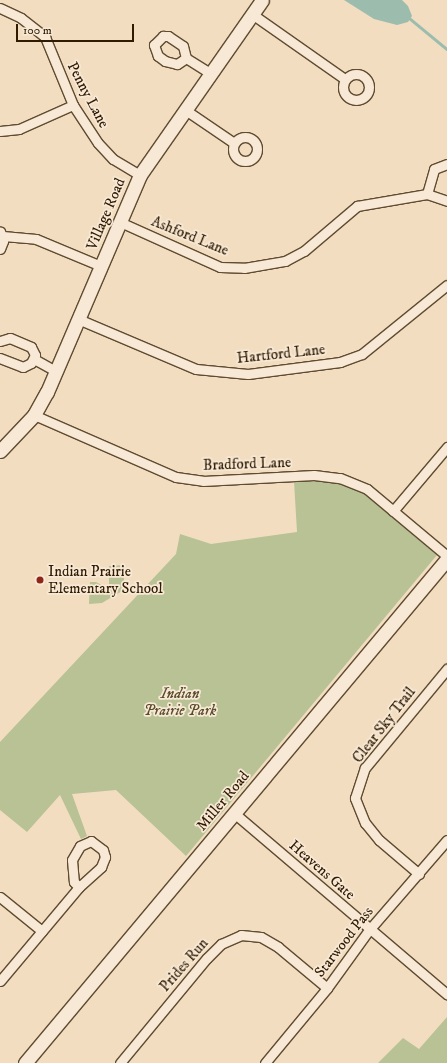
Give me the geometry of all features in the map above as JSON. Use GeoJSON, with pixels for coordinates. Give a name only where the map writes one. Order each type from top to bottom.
{"type":"FeatureCollection","features":[{"type":"Feature","properties":{"kind":"street","name":"Village Road"},"geometry":{"type":"LineString","coordinates":[[0,451],[34,416],[56,371],[140,175],[184,109],[262,0]]}},
{"type":"Feature","properties":{"kind":"street","name":"Penny Lane"},"geometry":{"type":"LineString","coordinates":[[0,8],[21,18],[45,37],[73,105],[106,152],[140,175]]}},
{"type":"Feature","properties":{"kind":"street"},"geometry":{"type":"LineString","coordinates":[[252,14],[345,79]]}},
{"type":"Feature","properties":{"kind":"street"},"geometry":{"type":"LineString","coordinates":[[186,58],[210,73]]}},
{"type":"Feature","properties":{"kind":"street"},"geometry":{"type":"LineString","coordinates":[[0,131],[19,129],[73,105]]}},
{"type":"Feature","properties":{"kind":"street"},"geometry":{"type":"LineString","coordinates":[[184,109],[234,143]]}},
{"type":"Feature","properties":{"kind":"street"},"geometry":{"type":"LineString","coordinates":[[427,194],[434,169],[447,164]]}},
{"type":"Feature","properties":{"kind":"street","name":"Ashford Lane"},"geometry":{"type":"LineString","coordinates":[[120,222],[220,267],[244,268],[285,261],[304,252],[357,206],[427,194],[447,201]]}},
{"type":"Feature","properties":{"kind":"street"},"geometry":{"type":"LineString","coordinates":[[0,249],[1,234],[36,239],[101,266]]}},
{"type":"Feature","properties":{"kind":"street","name":"Hartford Lane"},"geometry":{"type":"LineString","coordinates":[[78,320],[196,369],[248,374],[340,362],[362,354],[447,285]]}},
{"type":"Feature","properties":{"kind":"street"},"geometry":{"type":"LineString","coordinates":[[0,341],[10,338],[31,347],[34,360]]}},
{"type":"Feature","properties":{"kind":"street"},"geometry":{"type":"LineString","coordinates":[[0,358],[23,367],[34,360]]}},
{"type":"Feature","properties":{"kind":"street"},"geometry":{"type":"LineString","coordinates":[[34,360],[56,371]]}},
{"type":"Feature","properties":{"kind":"street","name":"Bradford Lane"},"geometry":{"type":"LineString","coordinates":[[34,416],[176,478],[211,482],[314,475],[340,478],[367,489],[447,556]]}},
{"type":"Feature","properties":{"kind":"street"},"geometry":{"type":"LineString","coordinates":[[393,511],[447,447]]}},
{"type":"Feature","properties":{"kind":"street","name":"Miller Road"},"geometry":{"type":"LineString","coordinates":[[25,1063],[447,559]]}},
{"type":"Feature","properties":{"kind":"street","name":"Clear Sky Trail"},"geometry":{"type":"LineString","coordinates":[[419,874],[379,840],[365,823],[355,798],[365,768],[447,669]]}},
{"type":"Feature","properties":{"kind":"street","name":"Heavens Gate"},"geometry":{"type":"LineString","coordinates":[[234,813],[447,994]]}},
{"type":"Feature","properties":{"kind":"street","name":"Starwood Pass"},"geometry":{"type":"LineString","coordinates":[[265,1063],[326,988],[370,930],[447,840]]}},
{"type":"Feature","properties":{"kind":"street"},"geometry":{"type":"LineString","coordinates":[[0,981],[79,887],[101,867],[105,857],[103,850],[91,841],[80,846],[72,860],[74,882],[79,887]]}},
{"type":"Feature","properties":{"kind":"street"},"geometry":{"type":"LineString","coordinates":[[0,897],[42,931]]}},
{"type":"Feature","properties":{"kind":"street","name":"Prides Run"},"geometry":{"type":"LineString","coordinates":[[120,1063],[207,958],[221,944],[241,935],[261,937],[278,947],[326,988]]}},
{"type":"Feature","properties":{"kind":"green space","name":"Indian Prairie Park"},"geometry":{"type":"Polygon","coordinates":[[[318,480],[341,484],[362,492],[437,555],[186,856],[116,790],[72,794],[87,836],[81,839],[60,795],[27,832],[0,810],[0,742],[176,554],[180,534],[211,544],[297,532],[294,481],[318,480]]]}},
{"type":"Feature","properties":{"kind":"green space"},"geometry":{"type":"Polygon","coordinates":[[[124,565],[124,586],[122,591],[102,603],[89,604],[90,582],[96,582],[107,588],[109,585],[109,566],[124,565]]]}},
{"type":"Feature","properties":{"kind":"green space"},"geometry":{"type":"Polygon","coordinates":[[[447,1017],[447,1063],[378,1063],[403,1038],[419,1049],[447,1017]]]}},
{"type":"Feature","properties":{"kind":"shaded area"},"geometry":{"type":"Polygon","coordinates":[[[344,0],[402,0],[408,6],[412,16],[408,22],[397,25],[374,19],[344,0]]]}},
{"type":"Feature","properties":{"kind":"waterway"},"geometry":{"type":"LineString","coordinates":[[408,17],[447,49]]}},
{"type":"Feature","properties":{"kind":"place","name":"Indian Prairie Elementary School"},"geometry":{"type":"Point","coordinates":[40,580]}}]}
